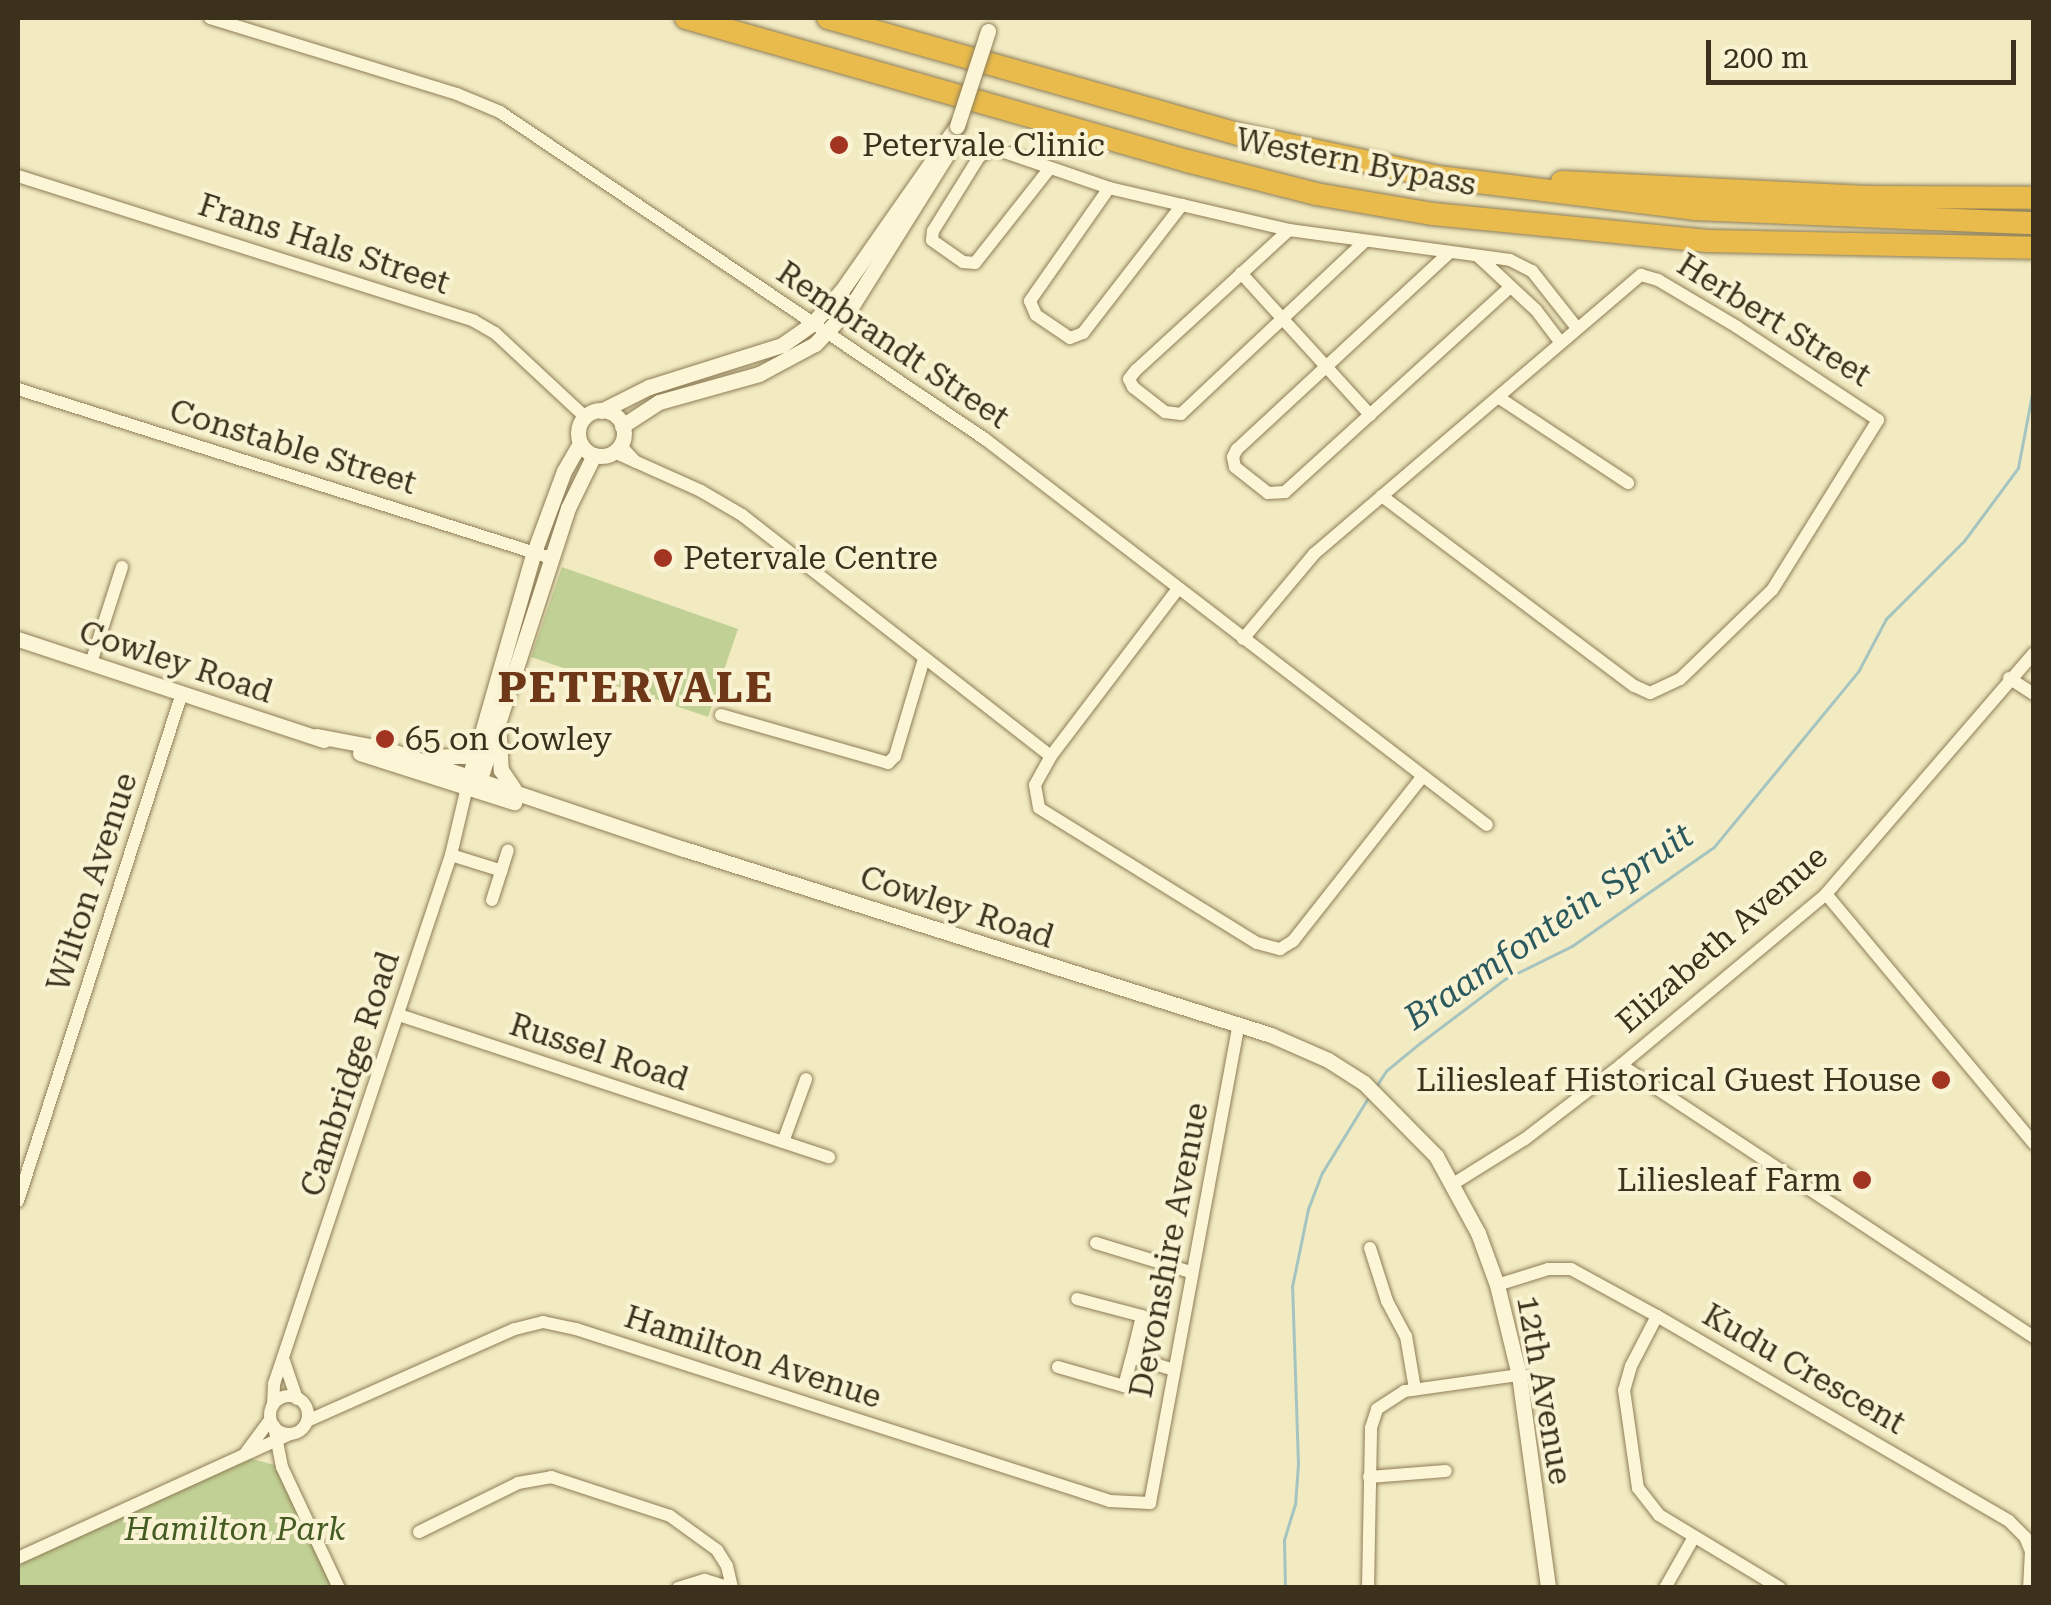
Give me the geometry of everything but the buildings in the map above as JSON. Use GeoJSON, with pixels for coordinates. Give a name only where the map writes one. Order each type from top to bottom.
{"type":"FeatureCollection","features":[{"type":"Feature","properties":{"kind":"highway","name":"Western Bypass"},"geometry":{"type":"LineString","coordinates":[[686,18],[1316,194],[1544,228],[1708,241],[2008,252],[2034,248]]}},
{"type":"Feature","properties":{"kind":"highway","name":"Western Bypass"},"geometry":{"type":"LineString","coordinates":[[828,18],[1238,134],[1465,180],[1694,209],[2034,223]]}},
{"type":"Feature","properties":{"kind":"highway"},"geometry":{"type":"LineString","coordinates":[[1465,180],[1867,196],[2034,198]]}},
{"type":"Feature","properties":{"kind":"highway"},"geometry":{"type":"LineString","coordinates":[[2008,252],[2034,259]]}},
{"type":"Feature","properties":{"kind":"street","name":"Rembrandt Street"},"geometry":{"type":"LineString","coordinates":[[210,18],[457,94],[500,112],[985,439],[1488,825]]}},
{"type":"Feature","properties":{"kind":"street"},"geometry":{"type":"LineString","coordinates":[[617,448],[622,426],[659,402],[779,366],[828,333],[853,304],[952,146],[989,24]]}},
{"type":"Feature","properties":{"kind":"street"},"geometry":{"type":"LineString","coordinates":[[617,448],[594,455],[580,443],[578,429],[593,414],[648,387],[772,349],[814,323],[956,129]]}},
{"type":"Feature","properties":{"kind":"street"},"geometry":{"type":"LineString","coordinates":[[1050,168],[974,263],[963,262],[932,240],[933,231],[982,152],[1000,149],[1109,188],[1289,230],[1510,260],[1532,270],[1577,328]]}},
{"type":"Feature","properties":{"kind":"street","name":"Frans Hals Street"},"geometry":{"type":"LineString","coordinates":[[18,176],[474,320],[593,414]]}},
{"type":"Feature","properties":{"kind":"street"},"geometry":{"type":"LineString","coordinates":[[1109,188],[1030,300],[1036,315],[1070,338],[1083,333],[1182,205]]}},
{"type":"Feature","properties":{"kind":"street"},"geometry":{"type":"LineString","coordinates":[[1289,230],[1136,370],[1129,379],[1132,388],[1165,412],[1181,414],[1364,242]]}},
{"type":"Feature","properties":{"kind":"street"},"geometry":{"type":"LineString","coordinates":[[1450,252],[1237,450],[1233,457],[1236,467],[1268,493],[1280,494],[1510,287]]}},
{"type":"Feature","properties":{"kind":"street"},"geometry":{"type":"LineString","coordinates":[[1478,256],[1560,342]]}},
{"type":"Feature","properties":{"kind":"street"},"geometry":{"type":"LineString","coordinates":[[1241,273],[1370,415]]}},
{"type":"Feature","properties":{"kind":"street","name":"Herbert Street"},"geometry":{"type":"LineString","coordinates":[[1243,639],[1314,554],[1636,277],[1652,277],[1878,420],[1772,590],[1680,679],[1660,692],[1634,686],[1382,496]]}},
{"type":"Feature","properties":{"kind":"street","name":"Constable Street"},"geometry":{"type":"LineString","coordinates":[[18,389],[552,558]]}},
{"type":"Feature","properties":{"kind":"street"},"geometry":{"type":"LineString","coordinates":[[1498,396],[1628,483]]}},
{"type":"Feature","properties":{"kind":"street"},"geometry":{"type":"LineString","coordinates":[[593,414],[614,415],[622,426]]}},
{"type":"Feature","properties":{"kind":"street","name":"Cambridge Road"},"geometry":{"type":"LineString","coordinates":[[473,783],[534,552],[564,471],[580,443]]}},
{"type":"Feature","properties":{"kind":"street"},"geometry":{"type":"LineString","coordinates":[[617,448],[638,464],[701,490],[742,515],[1051,756]]}},
{"type":"Feature","properties":{"kind":"street","name":"Cambridge Road"},"geometry":{"type":"LineString","coordinates":[[339,1588],[285,1472],[272,1417],[274,1384],[465,804],[499,728],[578,482],[594,455]]}},
{"type":"Feature","properties":{"kind":"street"},"geometry":{"type":"LineString","coordinates":[[90,663],[122,567]]}},
{"type":"Feature","properties":{"kind":"street"},"geometry":{"type":"LineString","coordinates":[[1178,590],[1051,756],[1034,794],[1040,808],[1273,949],[1293,942],[1422,777]]}},
{"type":"Feature","properties":{"kind":"street","name":"Cowley Road"},"geometry":{"type":"LineString","coordinates":[[18,640],[641,840],[658,841]]}},
{"type":"Feature","properties":{"kind":"street","name":"Elizabeth Avenue"},"geometry":{"type":"LineString","coordinates":[[1453,1184],[1525,1139],[1826,894],[2008,678],[2034,654]]}},
{"type":"Feature","properties":{"kind":"street"},"geometry":{"type":"LineString","coordinates":[[721,715],[888,763],[895,756],[924,659]]}},
{"type":"Feature","properties":{"kind":"street"},"geometry":{"type":"LineString","coordinates":[[2008,678],[2034,694]]}},
{"type":"Feature","properties":{"kind":"street","name":"Wilton Avenue"},"geometry":{"type":"LineString","coordinates":[[18,1201],[182,693]]}},
{"type":"Feature","properties":{"kind":"street"},"geometry":{"type":"LineString","coordinates":[[499,728],[503,777],[528,797]]}},
{"type":"Feature","properties":{"kind":"street","name":"Cowley Road"},"geometry":{"type":"LineString","coordinates":[[317,736],[386,749],[473,783],[528,797],[1240,1025]]}},
{"type":"Feature","properties":{"kind":"street"},"geometry":{"type":"LineString","coordinates":[[386,749],[455,758],[482,739]]}},
{"type":"Feature","properties":{"kind":"street"},"geometry":{"type":"LineString","coordinates":[[492,900],[508,850]]}},
{"type":"Feature","properties":{"kind":"street"},"geometry":{"type":"LineString","coordinates":[[450,855],[502,871]]}},
{"type":"Feature","properties":{"kind":"street"},"geometry":{"type":"LineString","coordinates":[[1826,894],[2034,1144]]}},
{"type":"Feature","properties":{"kind":"street","name":"Russel Road"},"geometry":{"type":"LineString","coordinates":[[398,1015],[829,1157]]}},
{"type":"Feature","properties":{"kind":"street","name":"12th Avenue"},"geometry":{"type":"LineString","coordinates":[[1240,1025],[1328,1060],[1364,1084],[1424,1139],[1453,1184],[1497,1285],[1519,1375],[1548,1588]]}},
{"type":"Feature","properties":{"kind":"street","name":"Devonshire Avenue"},"geometry":{"type":"LineString","coordinates":[[1153,1486],[1190,1272],[1240,1025]]}},
{"type":"Feature","properties":{"kind":"street"},"geometry":{"type":"LineString","coordinates":[[1621,1064],[2034,1337]]}},
{"type":"Feature","properties":{"kind":"street"},"geometry":{"type":"LineString","coordinates":[[783,1142],[806,1079]]}},
{"type":"Feature","properties":{"kind":"street"},"geometry":{"type":"LineString","coordinates":[[1096,1243],[1190,1272]]}},
{"type":"Feature","properties":{"kind":"street"},"geometry":{"type":"LineString","coordinates":[[1370,1248],[1387,1301],[1406,1336],[1414,1389]]}},
{"type":"Feature","properties":{"kind":"street","name":"Kudu Crescent"},"geometry":{"type":"LineString","coordinates":[[1497,1285],[1548,1269],[1570,1269],[1657,1316],[2009,1520],[2026,1537],[2031,1551],[2029,1588]]}},
{"type":"Feature","properties":{"kind":"street"},"geometry":{"type":"LineString","coordinates":[[1058,1367],[1124,1386],[1142,1316],[1078,1299]]}},
{"type":"Feature","properties":{"kind":"street"},"geometry":{"type":"LineString","coordinates":[[1657,1316],[1630,1366],[1624,1390],[1635,1478],[1650,1507],[1780,1588]]}},
{"type":"Feature","properties":{"kind":"street","name":"Hamilton Avenue"},"geometry":{"type":"LineString","coordinates":[[18,1558],[276,1443],[330,1410],[515,1329],[542,1322],[576,1329],[1110,1501],[1150,1503],[1153,1486]]}},
{"type":"Feature","properties":{"kind":"street"},"geometry":{"type":"LineString","coordinates":[[1132,1357],[1174,1370]]}},
{"type":"Feature","properties":{"kind":"street"},"geometry":{"type":"LineString","coordinates":[[284,1360],[300,1401],[298,1429],[288,1448],[285,1472]]}},
{"type":"Feature","properties":{"kind":"street"},"geometry":{"type":"LineString","coordinates":[[1368,1588],[1371,1428],[1377,1409],[1393,1395],[1414,1389],[1519,1375]]}},
{"type":"Feature","properties":{"kind":"street"},"geometry":{"type":"LineString","coordinates":[[298,1429],[272,1417],[282,1398],[330,1410]]}},
{"type":"Feature","properties":{"kind":"street","name":"Hamilton Avenue"},"geometry":{"type":"LineString","coordinates":[[248,1455],[272,1417]]}},
{"type":"Feature","properties":{"kind":"street"},"geometry":{"type":"LineString","coordinates":[[248,1455],[273,1458],[285,1472]]}},
{"type":"Feature","properties":{"kind":"street"},"geometry":{"type":"LineString","coordinates":[[1369,1477],[1446,1471]]}},
{"type":"Feature","properties":{"kind":"street"},"geometry":{"type":"LineString","coordinates":[[418,1532],[518,1483],[551,1477],[670,1516],[717,1550],[728,1566],[732,1587],[704,1580],[678,1588]]}},
{"type":"Feature","properties":{"kind":"street"},"geometry":{"type":"LineString","coordinates":[[1665,1588],[1694,1537]]}},
{"type":"Feature","properties":{"kind":"green space"},"geometry":{"type":"Polygon","coordinates":[[[562,567],[738,629],[708,717],[531,657],[562,567]]]}},
{"type":"Feature","properties":{"kind":"green space","name":"Hamilton Park"},"geometry":{"type":"Polygon","coordinates":[[[248,1458],[275,1465],[335,1587],[18,1587],[18,1565],[248,1458]]]}},
{"type":"Feature","properties":{"kind":"waterway","name":"Braamfontein Spruit"},"geometry":{"type":"LineString","coordinates":[[1375,1088],[1386,1071],[1505,979],[1572,946],[1714,847],[1858,672],[1886,619],[1964,541],[2018,468],[2034,383]]}},
{"type":"Feature","properties":{"kind":"waterway","name":"Braamfontein Spruit"},"geometry":{"type":"LineString","coordinates":[[1285,1588],[1284,1540],[1295,1505],[1298,1464],[1292,1287],[1308,1209],[1322,1173],[1368,1098]]}},
{"type":"Feature","properties":{"kind":"place","name":"Petervale Clinic"},"geometry":{"type":"Point","coordinates":[839,145]}},
{"type":"Feature","properties":{"kind":"place","name":"Petervale Centre"},"geometry":{"type":"Point","coordinates":[663,558]}},
{"type":"Feature","properties":{"kind":"place","name":"65 on Cowley"},"geometry":{"type":"Point","coordinates":[385,739]}},
{"type":"Feature","properties":{"kind":"place","name":"Liliesleaf Historical Guest House"},"geometry":{"type":"Point","coordinates":[1941,1080]}},
{"type":"Feature","properties":{"kind":"place","name":"Liliesleaf Farm"},"geometry":{"type":"Point","coordinates":[1862,1180]}},
{"type":"Feature","properties":{"kind":"district","name":"PETERVALE"},"geometry":{"type":"Point","coordinates":[636,688]}}]}
